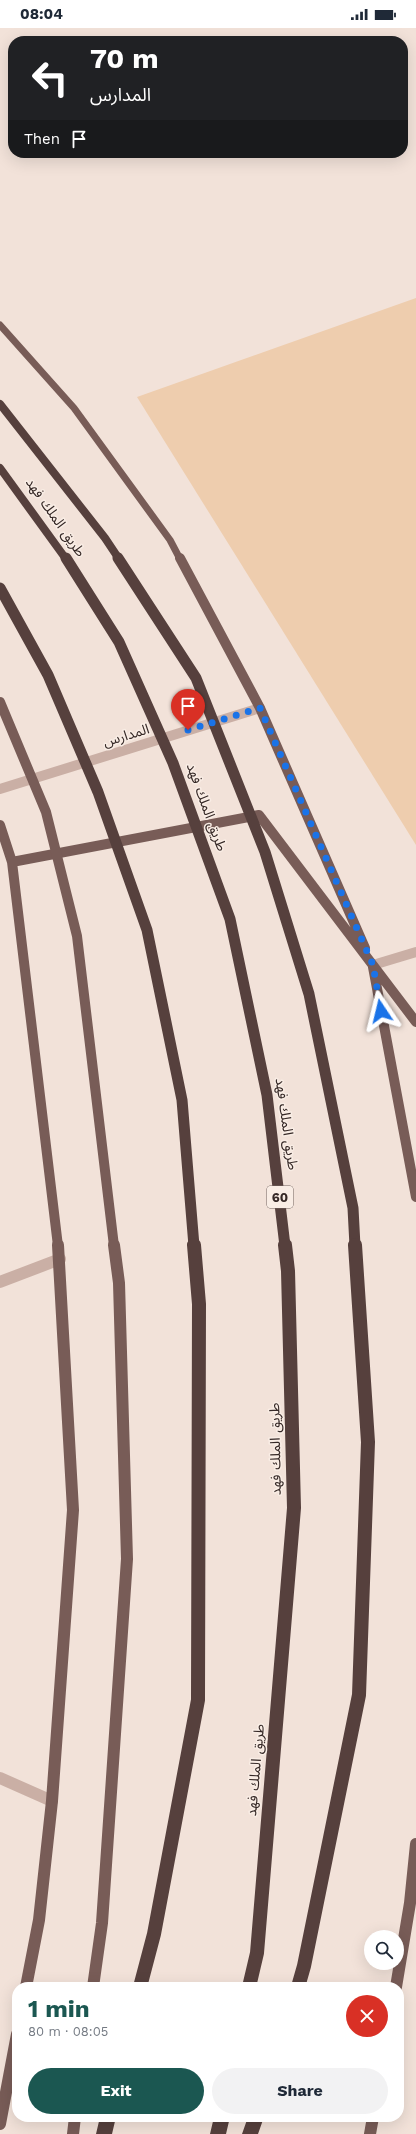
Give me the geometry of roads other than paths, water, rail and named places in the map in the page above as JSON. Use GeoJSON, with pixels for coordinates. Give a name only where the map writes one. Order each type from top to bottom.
{"type":"FeatureCollection","features":[{"type":"Feature","properties":{"kind":"highway"},"geometry":{"type":"LineString","coordinates":[[0,404],[105,538],[196,678],[265,852],[309,994],[353,1208],[368,1442],[359,1695],[304,1966],[299,1982]]}},
{"type":"Feature","properties":{"kind":"highway","name":"طريق الملك فهد"},"geometry":{"type":"LineString","coordinates":[[0,468],[58,546],[119,642],[173,763],[230,919],[267,1095],[288,1271],[294,1508],[256,1954],[250,1982]]}},
{"type":"Feature","properties":{"kind":"highway"},"geometry":{"type":"LineString","coordinates":[[0,588],[48,675],[98,792],[142,915],[147,930],[182,1100],[199,1304],[198,1700],[154,1934],[141,1982]]}},
{"type":"Feature","properties":{"kind":"highway"},"geometry":{"type":"LineString","coordinates":[[104,2134],[107,2122]]}},
{"type":"Feature","properties":{"kind":"highway"},"geometry":{"type":"LineString","coordinates":[[218,2134],[221,2122]]}},
{"type":"Feature","properties":{"kind":"highway"},"geometry":{"type":"LineString","coordinates":[[250,2134],[254,2122]]}},
{"type":"Feature","properties":{"kind":"main road"},"geometry":{"type":"LineString","coordinates":[[0,325],[74,408],[170,540],[260,708],[373,965],[416,1196]]}},
{"type":"Feature","properties":{"kind":"main road"},"geometry":{"type":"LineString","coordinates":[[0,702],[46,812],[77,936],[119,1283],[127,1559],[102,1923],[94,1982]]}},
{"type":"Feature","properties":{"kind":"main road"},"geometry":{"type":"LineString","coordinates":[[12,862],[259,815],[416,1022]]}},
{"type":"Feature","properties":{"kind":"main road"},"geometry":{"type":"LineString","coordinates":[[0,825],[12,862],[60,1259],[73,1510],[52,1801],[39,1920],[27,1982]]}},
{"type":"Feature","properties":{"kind":"main road"},"geometry":{"type":"LineString","coordinates":[[397,1982],[410,1903],[416,1844]]}},
{"type":"Feature","properties":{"kind":"main road"},"geometry":{"type":"LineString","coordinates":[[0,2123],[12,2060]]}},
{"type":"Feature","properties":{"kind":"main road"},"geometry":{"type":"LineString","coordinates":[[73,2134],[74,2122]]}},
{"type":"Feature","properties":{"kind":"main road"},"geometry":{"type":"LineString","coordinates":[[370,2134],[372,2122]]}},
{"type":"Feature","properties":{"kind":"street","name":"المدارس"},"geometry":{"type":"LineString","coordinates":[[0,789],[260,708]]}},
{"type":"Feature","properties":{"kind":"street"},"geometry":{"type":"LineString","coordinates":[[373,965],[416,952]]}},
{"type":"Feature","properties":{"kind":"street"},"geometry":{"type":"LineString","coordinates":[[0,1282],[60,1259]]}},
{"type":"Feature","properties":{"kind":"street"},"geometry":{"type":"LineString","coordinates":[[0,1778],[52,1801]]}}]}
